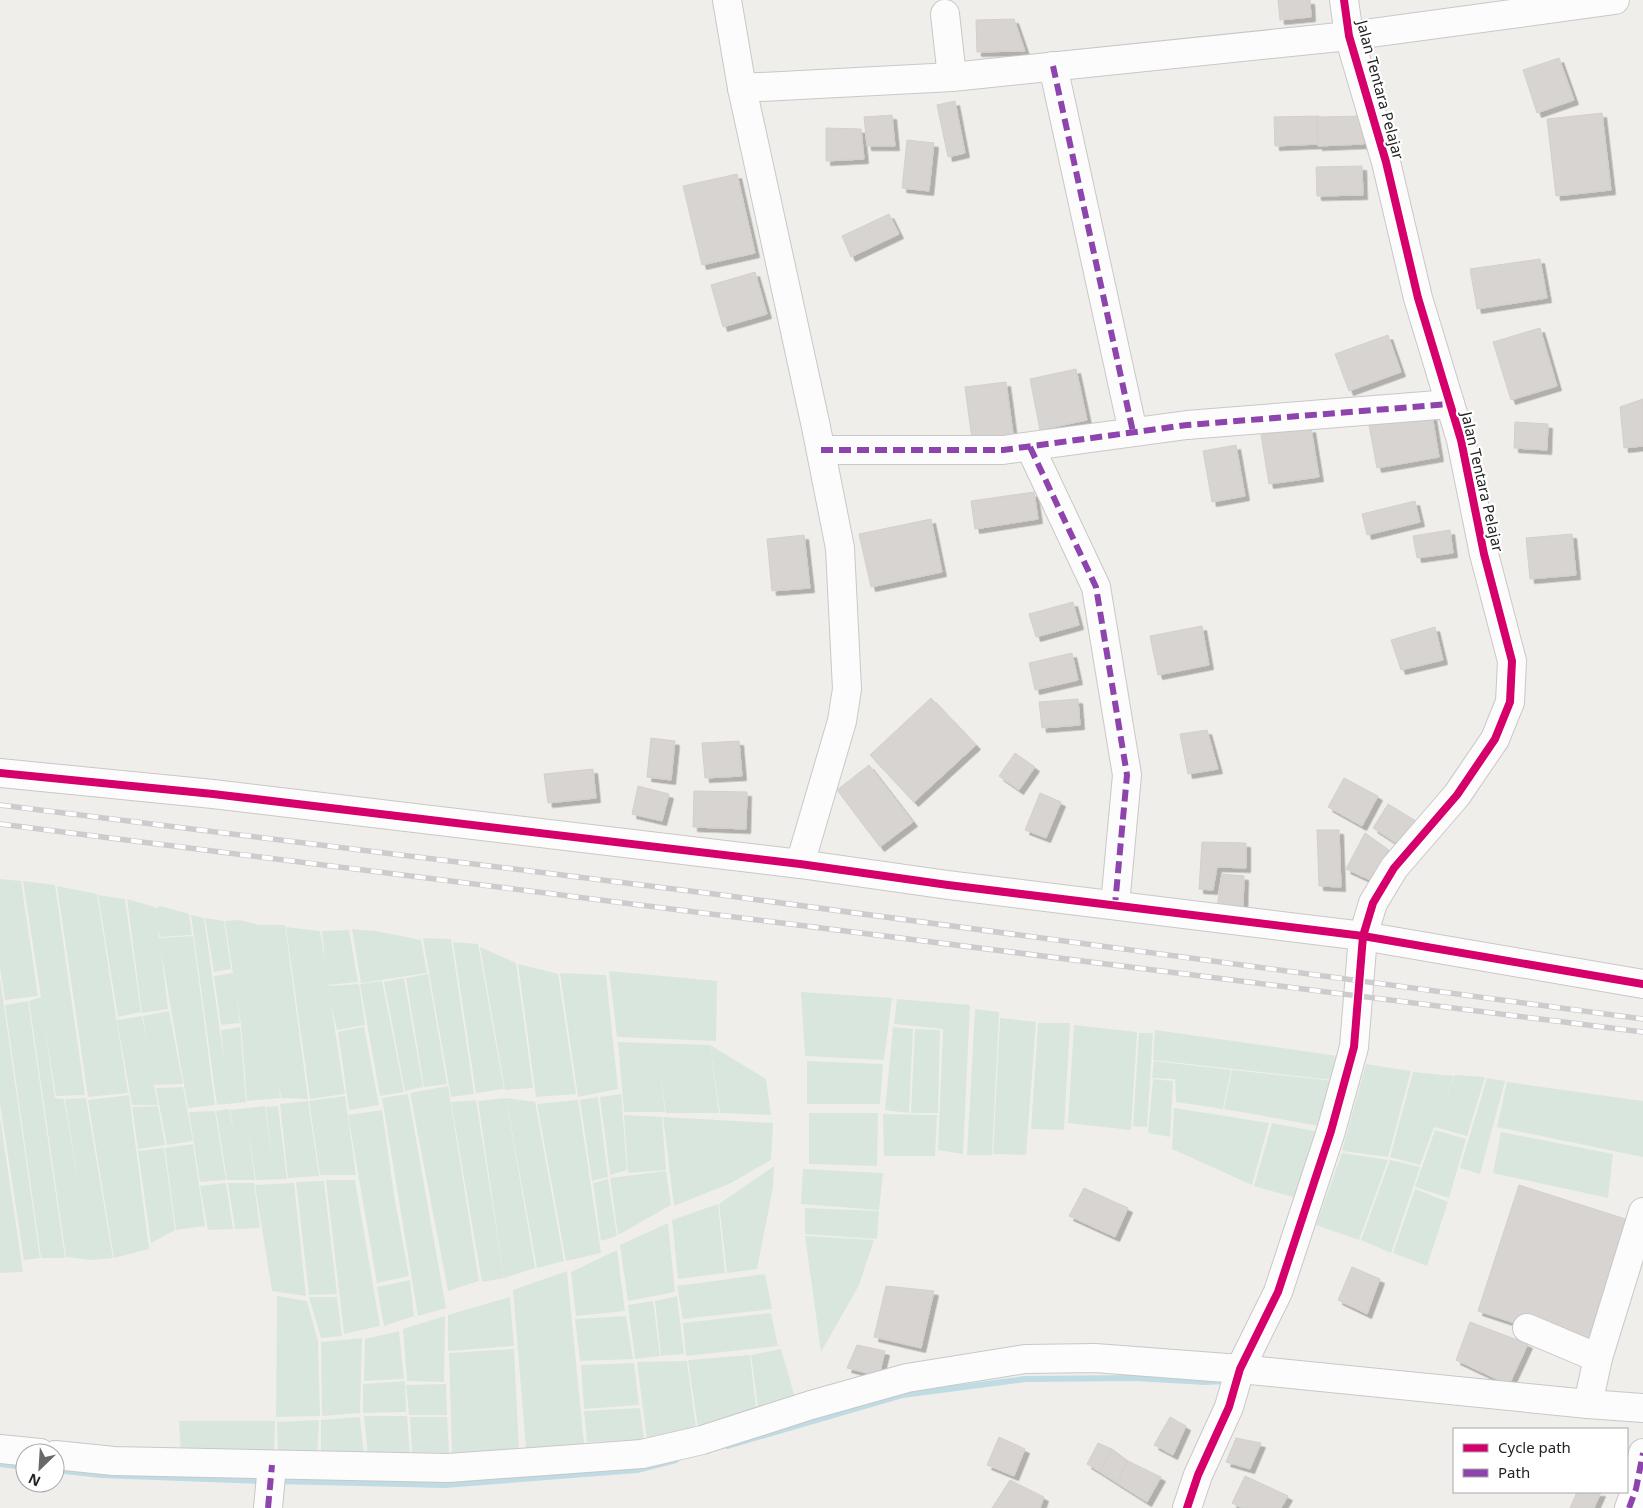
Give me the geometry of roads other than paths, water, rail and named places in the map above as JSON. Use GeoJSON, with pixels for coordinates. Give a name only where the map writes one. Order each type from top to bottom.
{"type":"FeatureCollection","features":[{"type":"Feature","properties":{"kind":"street"},"geometry":{"type":"LineString","coordinates":[[727,0],[742,88],[821,450],[840,548],[847,689],[842,721],[800,864]]}},
{"type":"Feature","properties":{"kind":"street","name":"Jalan Tentara Pelajar"},"geometry":{"type":"LineString","coordinates":[[1187,1508],[1198,1476],[1229,1407],[1239,1372],[1278,1292],[1331,1131],[1354,1047],[1363,936],[1373,903],[1394,868],[1457,795],[1495,739],[1510,702],[1512,661],[1484,554],[1461,440],[1418,298],[1386,162],[1349,36],[1344,0]]}},
{"type":"Feature","properties":{"kind":"street"},"geometry":{"type":"LineString","coordinates":[[742,88],[952,77],[1349,36],[1616,0]]}},
{"type":"Feature","properties":{"kind":"street"},"geometry":{"type":"LineString","coordinates":[[945,14],[952,77]]}},
{"type":"Feature","properties":{"kind":"street"},"geometry":{"type":"LineString","coordinates":[[1053,66],[1133,432]]}},
{"type":"Feature","properties":{"kind":"street"},"geometry":{"type":"LineString","coordinates":[[821,450],[1003,450],[1187,425],[1450,404]]}},
{"type":"Feature","properties":{"kind":"street"},"geometry":{"type":"LineString","coordinates":[[1030,447],[1096,587],[1127,776],[1115,905]]}},
{"type":"Feature","properties":{"kind":"street"},"geometry":{"type":"LineString","coordinates":[[0,773],[213,794],[800,864],[1363,936],[1643,984]]}},
{"type":"Feature","properties":{"kind":"street"},"geometry":{"type":"LineString","coordinates":[[1588,1404],[1598,1358],[1643,1212]]}},
{"type":"Feature","properties":{"kind":"street"},"geometry":{"type":"LineString","coordinates":[[1527,1328],[1598,1358]]}},
{"type":"Feature","properties":{"kind":"street"},"geometry":{"type":"LineString","coordinates":[[65,1455],[114,1460],[270,1483],[642,1454],[702,1440],[811,1405],[906,1378],[1024,1359],[1095,1358],[1643,1408]]}},
{"type":"Feature","properties":{"kind":"street"},"geometry":{"type":"LineString","coordinates":[[0,1449],[15,1450]]}},
{"type":"Feature","properties":{"kind":"street"},"geometry":{"type":"LineString","coordinates":[[1629,1508],[1636,1489],[1643,1453]]}},
{"type":"Feature","properties":{"kind":"waterway"},"geometry":{"type":"LineString","coordinates":[[727,1446],[902,1395],[1025,1379],[1135,1378],[1205,1382],[1226,1381]]}},
{"type":"Feature","properties":{"kind":"waterway"},"geometry":{"type":"LineString","coordinates":[[276,1481],[445,1485],[637,1470],[676,1460]]}},
{"type":"Feature","properties":{"kind":"waterway"},"geometry":{"type":"LineString","coordinates":[[0,1464],[15,1466]]}},
{"type":"Feature","properties":{"kind":"waterway"},"geometry":{"type":"LineString","coordinates":[[65,1471],[101,1475],[263,1481]]}},
{"type":"Feature","properties":{"kind":"railway"},"geometry":{"type":"LineString","coordinates":[[0,805],[722,895],[1643,1019]]}},
{"type":"Feature","properties":{"kind":"railway"},"geometry":{"type":"LineString","coordinates":[[0,824],[1643,1032]]}}]}
